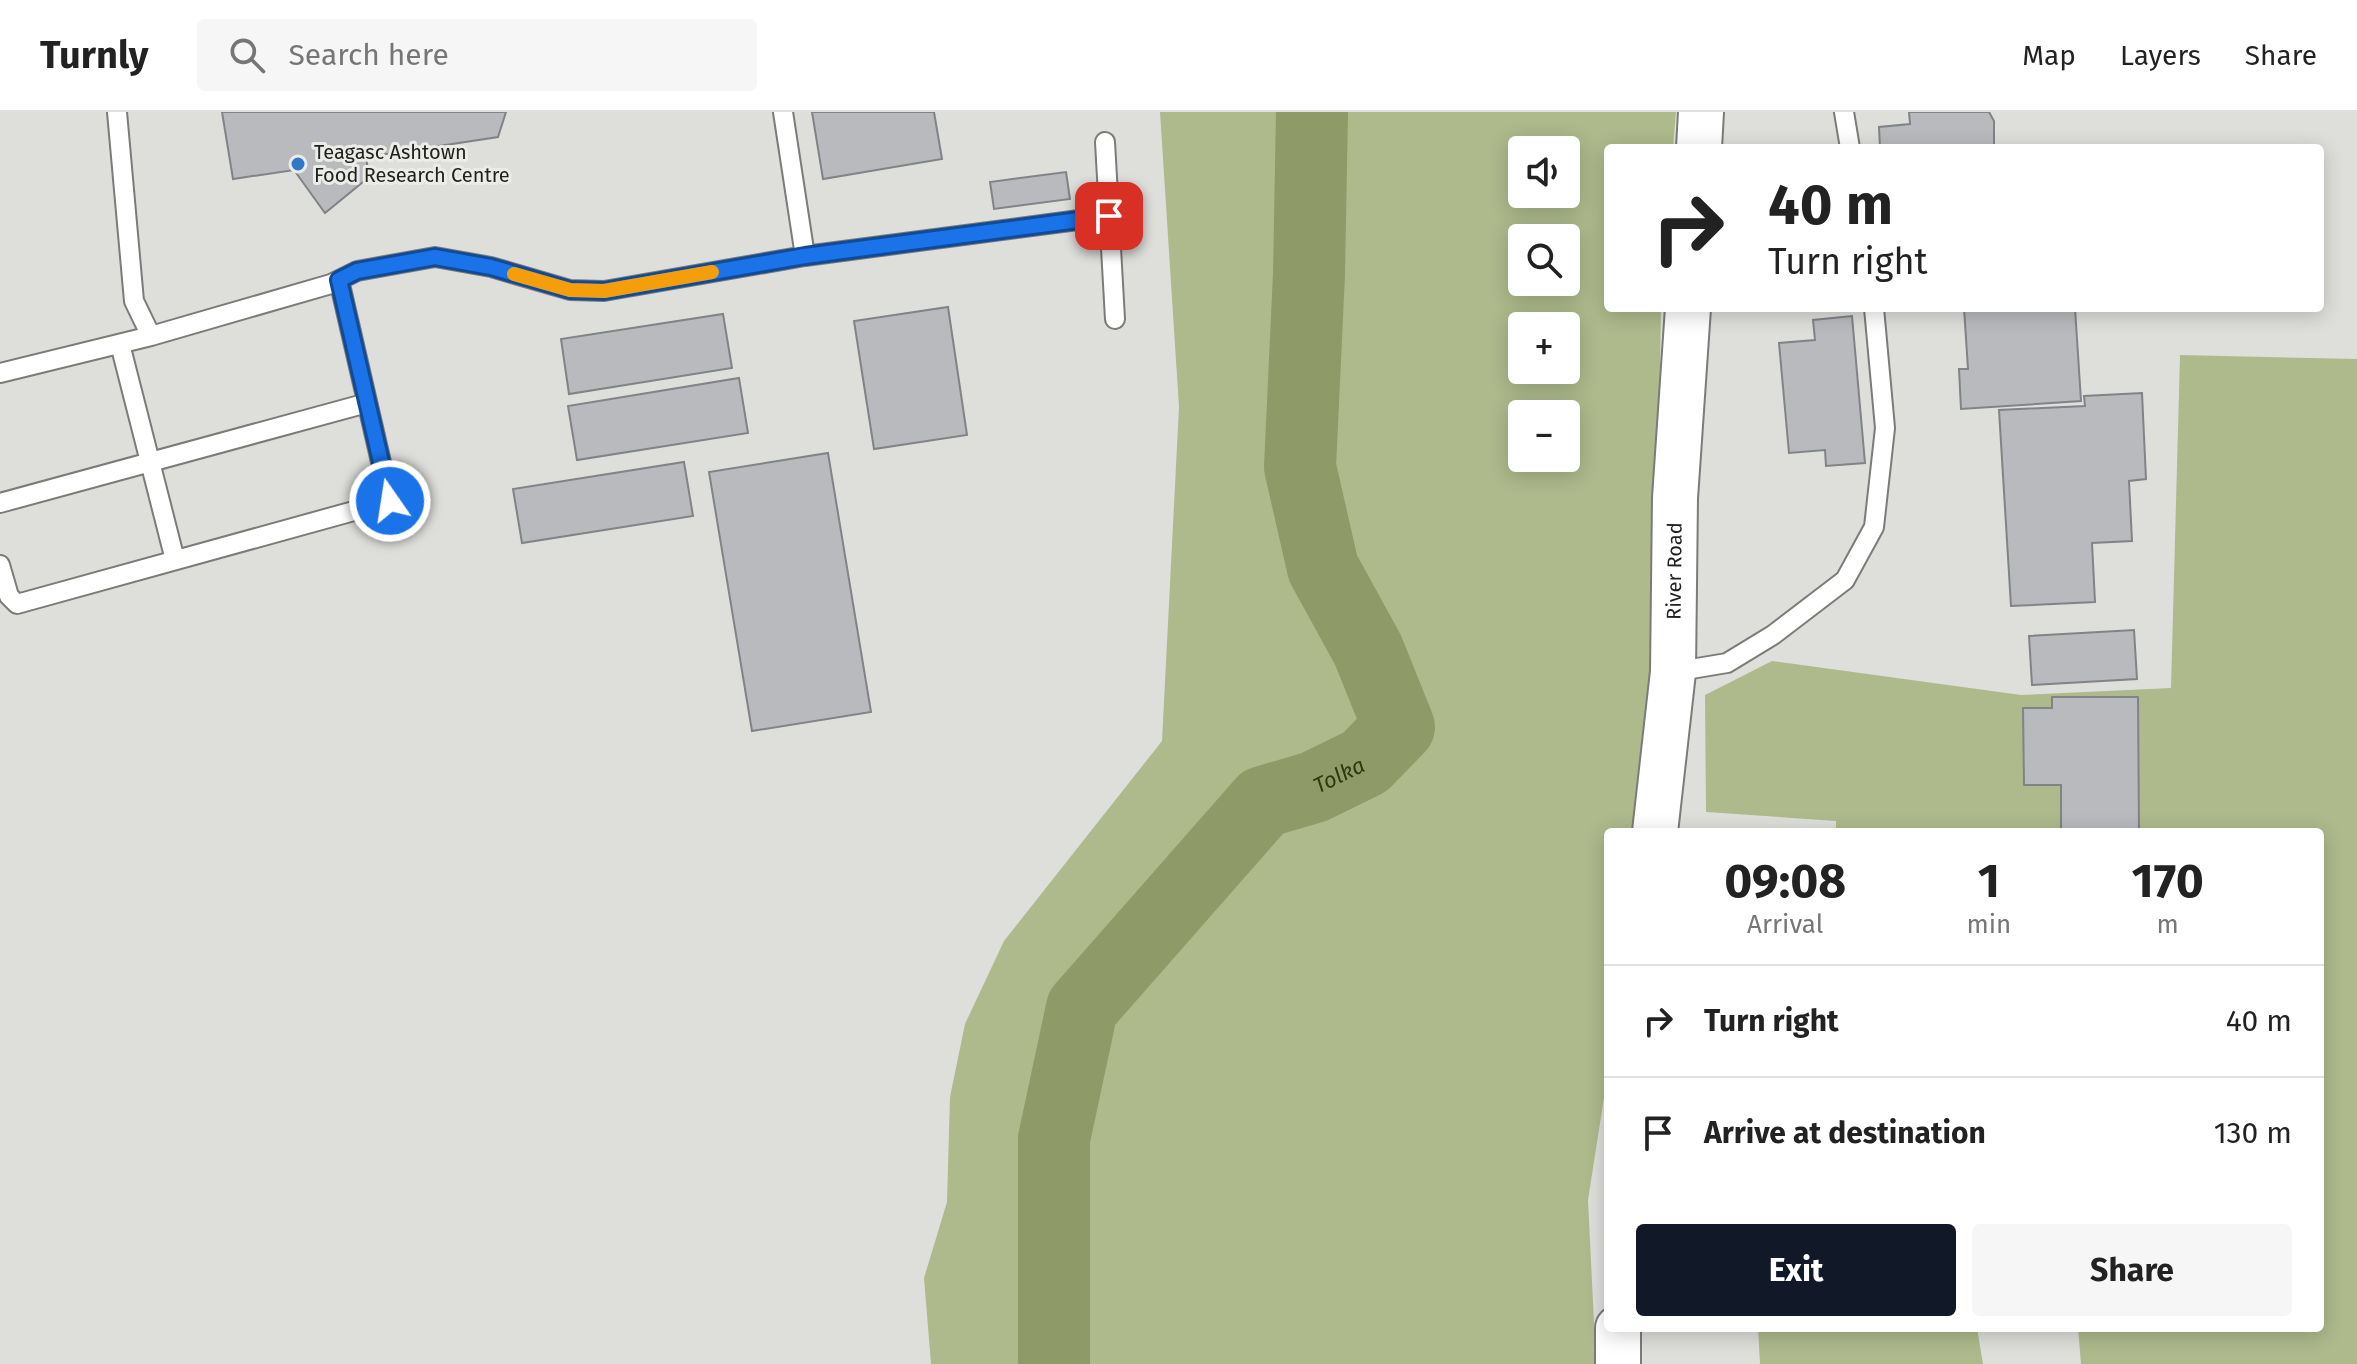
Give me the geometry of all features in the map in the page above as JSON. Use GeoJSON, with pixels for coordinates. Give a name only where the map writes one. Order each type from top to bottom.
{"type":"FeatureCollection","features":[{"type":"Feature","properties":{"kind":"main road"},"geometry":{"type":"LineString","coordinates":[[1699,144],[1701,112]]}},
{"type":"Feature","properties":{"kind":"main road","name":"River Road"},"geometry":{"type":"LineString","coordinates":[[1655,828],[1673,672],[1675,498],[1688,312]]}},
{"type":"Feature","properties":{"kind":"main road"},"geometry":{"type":"LineString","coordinates":[[1618,1332],[1618,1364]]}},
{"type":"Feature","properties":{"kind":"lane"},"geometry":{"type":"LineString","coordinates":[[117,112],[134,301],[151,336]]}},
{"type":"Feature","properties":{"kind":"lane"},"geometry":{"type":"LineString","coordinates":[[783,112],[805,256]]}},
{"type":"Feature","properties":{"kind":"lane"},"geometry":{"type":"LineString","coordinates":[[1844,112],[1849,144]]}},
{"type":"Feature","properties":{"kind":"lane"},"geometry":{"type":"LineString","coordinates":[[1105,142],[1115,319]]}},
{"type":"Feature","properties":{"kind":"lane"},"geometry":{"type":"LineString","coordinates":[[0,373],[151,336],[339,280],[357,271],[435,257],[491,267],[570,290],[604,291],[805,256],[1109,216]]}},
{"type":"Feature","properties":{"kind":"lane"},"geometry":{"type":"LineString","coordinates":[[0,565],[9,596],[17,604],[390,501],[339,280]]}},
{"type":"Feature","properties":{"kind":"lane"},"geometry":{"type":"LineString","coordinates":[[1673,672],[1727,663],[1773,635],[1845,580],[1874,527],[1885,428],[1874,312]]}},
{"type":"Feature","properties":{"kind":"lane"},"geometry":{"type":"LineString","coordinates":[[120,344],[175,560]]}},
{"type":"Feature","properties":{"kind":"lane"},"geometry":{"type":"LineString","coordinates":[[0,503],[367,403]]}},
{"type":"Feature","properties":{"kind":"green space"},"geometry":{"type":"Polygon","coordinates":[[[1160,112],[1676,112],[1673,144],[1604,144],[1604,312],[1661,312],[1655,682],[1633,828],[1604,828],[1604,1098],[1588,1200],[1596,1364],[931,1364],[924,1278],[947,1202],[950,1097],[965,1024],[1004,941],[1162,741],[1179,407],[1160,112]]]}},
{"type":"Feature","properties":{"kind":"green space"},"geometry":{"type":"Polygon","coordinates":[[[2180,355],[2357,359],[2357,1364],[2081,1364],[2078,1332],[2324,1332],[2324,828],[1836,828],[1836,821],[1706,812],[1705,695],[1772,661],[2021,695],[2171,688],[2180,355]]]}},
{"type":"Feature","properties":{"kind":"green space"},"geometry":{"type":"Polygon","coordinates":[[[1758,1332],[1978,1332],[1983,1364],[1760,1364],[1758,1332]]]}},
{"type":"Feature","properties":{"kind":"building","name":"Teagasc Ashtown Food Research Centre"},"geometry":{"type":"Polygon","coordinates":[[[222,112],[506,112],[498,137],[366,157],[369,177],[325,213],[294,170],[233,179],[222,112]]]}},
{"type":"Feature","properties":{"kind":"building"},"geometry":{"type":"Polygon","coordinates":[[[812,112],[934,112],[942,159],[823,179],[812,112]]]}},
{"type":"Feature","properties":{"kind":"building"},"geometry":{"type":"Polygon","coordinates":[[[1909,112],[1989,112],[1994,121],[1994,144],[1880,144],[1879,127],[1910,124],[1909,112]]]}},
{"type":"Feature","properties":{"kind":"building"},"geometry":{"type":"Polygon","coordinates":[[[1066,172],[1070,199],[994,209],[990,182],[1066,172]]]}},
{"type":"Feature","properties":{"kind":"building"},"geometry":{"type":"Polygon","coordinates":[[[948,307],[967,435],[874,449],[854,321],[948,307]]]}},
{"type":"Feature","properties":{"kind":"building"},"geometry":{"type":"Polygon","coordinates":[[[1964,312],[2075,312],[2081,401],[1961,409],[1959,369],[1968,369],[1964,312]]]}},
{"type":"Feature","properties":{"kind":"building"},"geometry":{"type":"Polygon","coordinates":[[[723,314],[732,368],[569,394],[561,339],[723,314]]]}},
{"type":"Feature","properties":{"kind":"building"},"geometry":{"type":"Polygon","coordinates":[[[1852,316],[1865,463],[1826,466],[1825,450],[1789,453],[1779,343],[1815,340],[1813,320],[1852,316]]]}},
{"type":"Feature","properties":{"kind":"building"},"geometry":{"type":"Polygon","coordinates":[[[739,378],[748,433],[577,460],[568,406],[739,378]]]}},
{"type":"Feature","properties":{"kind":"building"},"geometry":{"type":"Polygon","coordinates":[[[2142,393],[2146,479],[2129,481],[2132,541],[2092,543],[2095,602],[2011,606],[1999,410],[2085,406],[2084,396],[2142,393]]]}},
{"type":"Feature","properties":{"kind":"building"},"geometry":{"type":"Polygon","coordinates":[[[828,453],[871,712],[752,731],[709,472],[828,453]]]}},
{"type":"Feature","properties":{"kind":"building"},"geometry":{"type":"Polygon","coordinates":[[[684,462],[693,516],[522,543],[513,489],[684,462]]]}},
{"type":"Feature","properties":{"kind":"building"},"geometry":{"type":"Polygon","coordinates":[[[2134,630],[2137,679],[2032,685],[2029,636],[2134,630]]]}},
{"type":"Feature","properties":{"kind":"building"},"geometry":{"type":"Polygon","coordinates":[[[2052,697],[2138,697],[2139,828],[2061,828],[2061,785],[2024,785],[2023,708],[2052,708],[2052,697]]]}},
{"type":"Feature","properties":{"kind":"waterway","name":"Tolka"},"geometry":{"type":"LineString","coordinates":[[1054,1364],[1054,1139],[1082,1008],[1263,802],[1314,787],[1365,762],[1399,727],[1368,650],[1323,568],[1300,467],[1309,274],[1312,112]]}},
{"type":"Feature","properties":{"kind":"slow traffic"},"geometry":{"type":"LineString","coordinates":[[514,274],[570,290],[604,291],[712,272]]}},
{"type":"Feature","properties":{"kind":"place","name":"Teagasc Ashtown Food Research Centre"},"geometry":{"type":"Point","coordinates":[298,164]}},
{"type":"Feature","properties":{"kind":"route"},"geometry":{"type":"LineString","coordinates":[[390,501],[339,280],[357,271],[435,257],[491,267],[570,290],[604,291],[805,256],[1109,216]]}}]}
